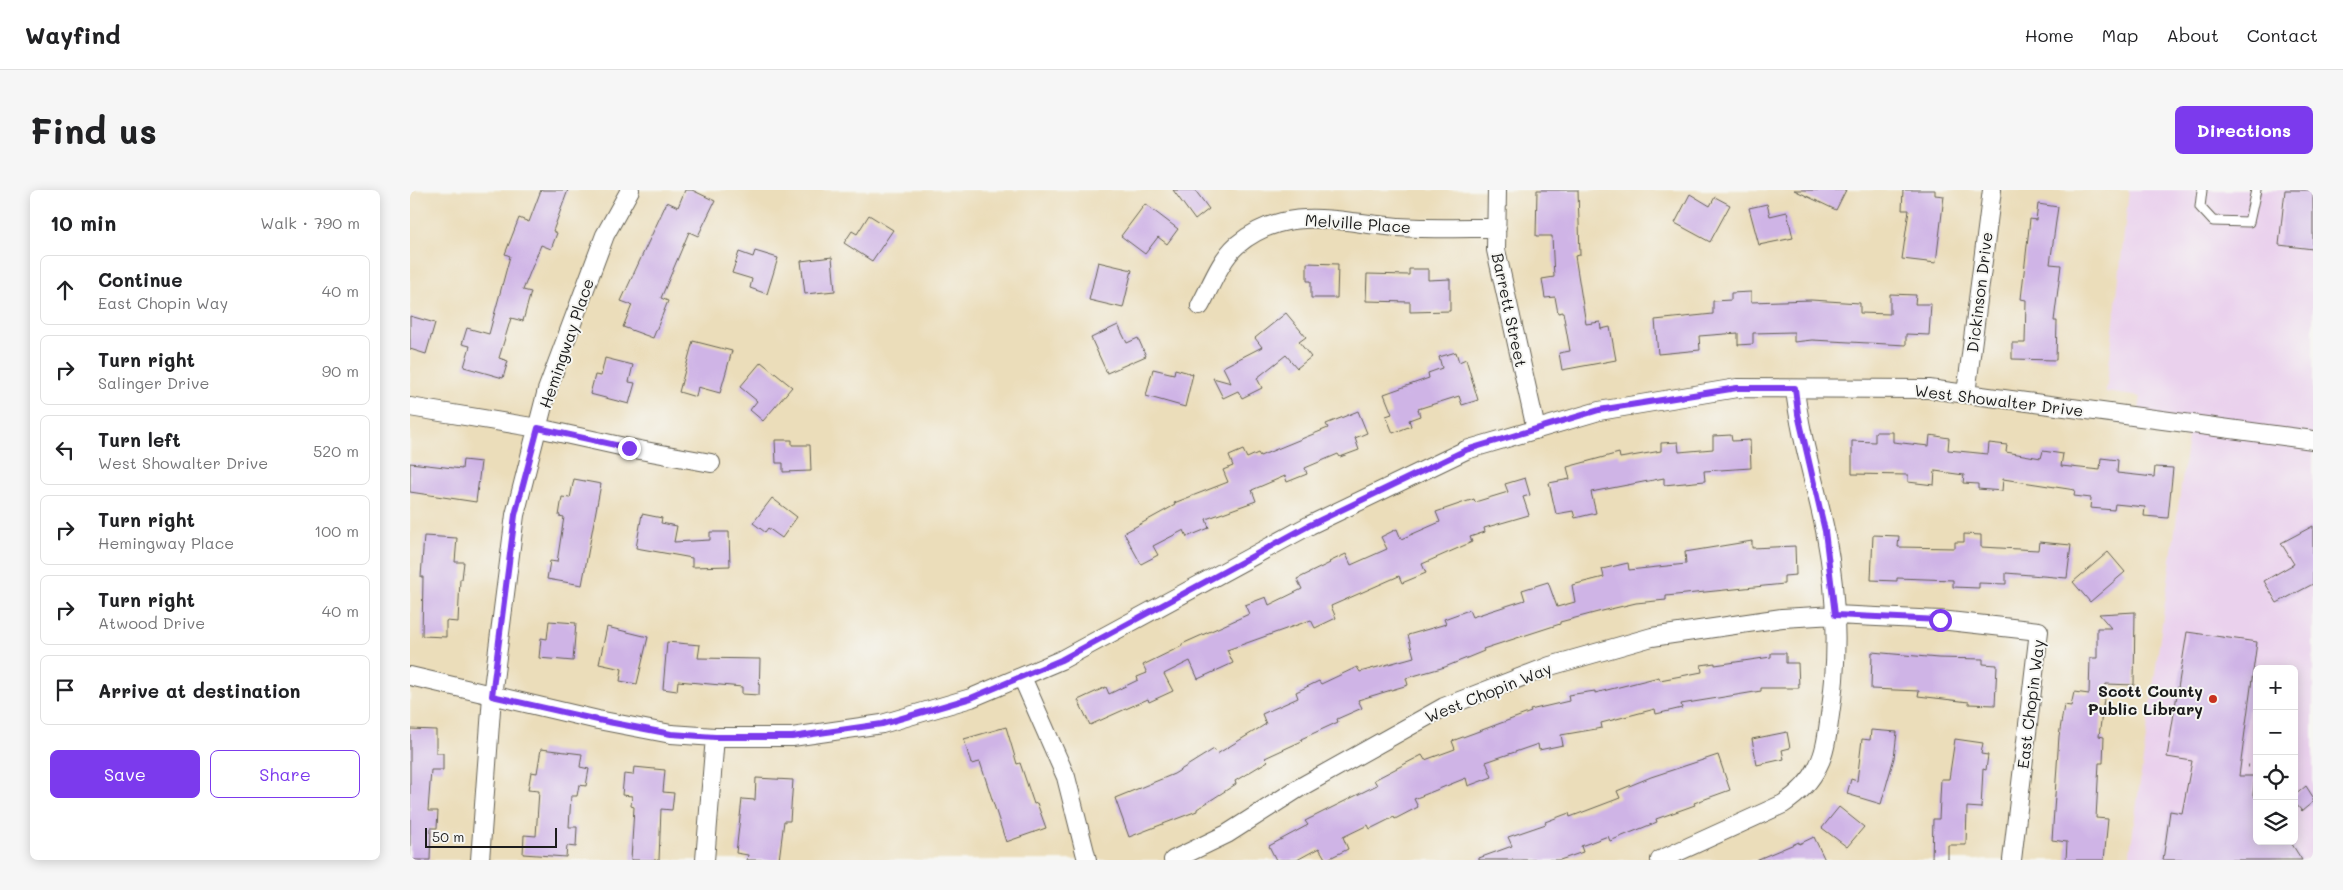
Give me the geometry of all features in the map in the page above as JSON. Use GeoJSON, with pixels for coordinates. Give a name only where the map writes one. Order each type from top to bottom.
{"type":"FeatureCollection","features":[{"type":"Feature","properties":{"kind":"street","name":"Hemingway Place"},"geometry":{"type":"LineString","coordinates":[[480,860],[492,696],[515,515],[547,390],[605,235],[630,190]]}},
{"type":"Feature","properties":{"kind":"street","name":"Barrett Street"},"geometry":{"type":"LineString","coordinates":[[1497,190],[1496,250],[1536,429]]}},
{"type":"Feature","properties":{"kind":"street","name":"Dickinson Drive"},"geometry":{"type":"LineString","coordinates":[[1966,394],[1992,190]]}},
{"type":"Feature","properties":{"kind":"street","name":"Melville Place"},"geometry":{"type":"LineString","coordinates":[[1200,306],[1228,254],[1237,245],[1258,230],[1289,219],[1311,218],[1399,227],[1497,228]]}},
{"type":"Feature","properties":{"kind":"street","name":"West Showalter Drive"},"geometry":{"type":"LineString","coordinates":[[410,676],[598,720],[671,734],[715,737],[792,737],[882,724],[971,698],[1061,660],[1325,517],[1466,450],[1599,410],[1737,388],[1929,389],[2313,440]]}},
{"type":"Feature","properties":{"kind":"street"},"geometry":{"type":"LineString","coordinates":[[1660,860],[1783,804],[1798,794],[1819,766],[1825,746],[1835,681],[1835,615],[1825,531],[1798,414],[1795,388]]}},
{"type":"Feature","properties":{"kind":"street"},"geometry":{"type":"LineString","coordinates":[[410,407],[538,428],[629,448],[711,463]]}},
{"type":"Feature","properties":{"kind":"street","name":"West Chopin Way"},"geometry":{"type":"LineString","coordinates":[[1173,860],[1227,834],[1299,788],[1444,707],[1550,666],[1652,638],[1782,618],[1835,615]]}},
{"type":"Feature","properties":{"kind":"street","name":"East Chopin Way"},"geometry":{"type":"LineString","coordinates":[[1835,615],[1940,620],[2039,631],[2012,860]]}},
{"type":"Feature","properties":{"kind":"street"},"geometry":{"type":"LineString","coordinates":[[1022,677],[1066,777],[1087,860]]}},
{"type":"Feature","properties":{"kind":"street"},"geometry":{"type":"LineString","coordinates":[[705,860],[715,737]]}},
{"type":"Feature","properties":{"kind":"lane"},"geometry":{"type":"LineString","coordinates":[[2202,190],[2200,207],[2213,220],[2249,222],[2256,190]]}},
{"type":"Feature","properties":{"kind":"path"},"geometry":{"type":"LineString","coordinates":[[2248,766],[2253,766]]}},
{"type":"Feature","properties":{"kind":"shaded area"},"geometry":{"type":"Polygon","coordinates":[[[2129,190],[2313,190],[2313,860],[2129,860],[2188,437],[2136,430],[2141,397],[2106,392],[2129,190]]]}},
{"type":"Feature","properties":{"kind":"building"},"geometry":{"type":"Polygon","coordinates":[[[541,190],[568,190],[553,231],[557,233],[551,249],[541,245],[523,290],[531,292],[523,321],[511,318],[499,358],[508,361],[503,378],[464,367],[470,346],[462,344],[467,328],[489,334],[510,256],[505,254],[519,218],[529,222],[541,190]]]}},
{"type":"Feature","properties":{"kind":"building"},"geometry":{"type":"Polygon","coordinates":[[[685,190],[692,190],[715,201],[698,236],[689,232],[661,298],[668,301],[653,338],[623,327],[632,305],[621,301],[667,202],[678,207],[685,190]]]}},
{"type":"Feature","properties":{"kind":"building"},"geometry":{"type":"Polygon","coordinates":[[[1173,190],[1195,190],[1209,209],[1195,220],[1173,190]]]}},
{"type":"Feature","properties":{"kind":"building"},"geometry":{"type":"Polygon","coordinates":[[[1537,190],[1578,190],[1580,255],[1575,256],[1586,324],[1600,322],[1601,329],[1610,327],[1616,360],[1562,370],[1559,353],[1570,351],[1563,312],[1558,313],[1555,297],[1545,298],[1542,279],[1554,277],[1552,236],[1536,236],[1537,190]]]}},
{"type":"Feature","properties":{"kind":"building"},"geometry":{"type":"Polygon","coordinates":[[[1794,190],[1846,190],[1836,210],[1794,190]]]}},
{"type":"Feature","properties":{"kind":"building"},"geometry":{"type":"Polygon","coordinates":[[[1903,190],[1935,190],[1935,195],[1944,196],[1936,263],[1902,259],[1909,210],[1902,210],[1903,190]]]}},
{"type":"Feature","properties":{"kind":"building"},"geometry":{"type":"Polygon","coordinates":[[[2285,190],[2313,190],[2313,249],[2279,245],[2285,190]]]}},
{"type":"Feature","properties":{"kind":"building"},"geometry":{"type":"Polygon","coordinates":[[[1690,194],[1710,206],[1715,197],[1730,205],[1710,242],[1675,223],[1690,194]]]}},
{"type":"Feature","properties":{"kind":"building"},"geometry":{"type":"Polygon","coordinates":[[[1145,204],[1178,229],[1167,244],[1158,237],[1145,254],[1121,236],[1145,204]]]}},
{"type":"Feature","properties":{"kind":"building"},"geometry":{"type":"Polygon","coordinates":[[[1767,204],[1770,216],[1787,212],[1793,238],[1759,245],[1749,208],[1767,204]]]}},
{"type":"Feature","properties":{"kind":"building"},"geometry":{"type":"Polygon","coordinates":[[[2038,204],[2058,207],[2050,264],[2061,265],[2054,321],[2057,321],[2056,360],[2012,359],[2012,343],[2025,343],[2026,300],[2021,299],[2030,219],[2036,220],[2038,204]]]}},
{"type":"Feature","properties":{"kind":"building"},"geometry":{"type":"Polygon","coordinates":[[[869,215],[893,230],[872,261],[844,243],[852,231],[857,234],[869,215]]]}},
{"type":"Feature","properties":{"kind":"building"},"geometry":{"type":"Polygon","coordinates":[[[755,251],[778,258],[767,294],[750,288],[752,279],[732,273],[739,252],[753,257],[755,251]]]}},
{"type":"Feature","properties":{"kind":"building"},"geometry":{"type":"Polygon","coordinates":[[[832,257],[835,291],[805,294],[801,261],[832,257]]]}},
{"type":"Feature","properties":{"kind":"building"},"geometry":{"type":"Polygon","coordinates":[[[1098,262],[1132,270],[1123,308],[1089,300],[1098,262]]]}},
{"type":"Feature","properties":{"kind":"building"},"geometry":{"type":"Polygon","coordinates":[[[1307,263],[1338,264],[1337,298],[1311,298],[1311,281],[1307,281],[1307,263]]]}},
{"type":"Feature","properties":{"kind":"building"},"geometry":{"type":"Polygon","coordinates":[[[1409,269],[1428,269],[1428,280],[1450,279],[1450,311],[1410,312],[1410,302],[1366,301],[1367,274],[1409,275],[1409,269]]]}},
{"type":"Feature","properties":{"kind":"building"},"geometry":{"type":"Polygon","coordinates":[[[1751,292],[1751,302],[1811,300],[1860,303],[1860,313],[1890,314],[1890,294],[1916,295],[1915,304],[1931,304],[1929,335],[1906,334],[1906,345],[1812,340],[1794,342],[1794,332],[1753,333],[1753,344],[1738,345],[1738,333],[1699,336],[1700,350],[1658,354],[1655,320],[1713,314],[1713,301],[1731,300],[1731,293],[1751,292]]]}},
{"type":"Feature","properties":{"kind":"building"},"geometry":{"type":"Polygon","coordinates":[[[1286,313],[1306,337],[1299,342],[1311,357],[1297,368],[1286,355],[1257,378],[1262,388],[1242,398],[1238,391],[1223,398],[1213,378],[1231,383],[1223,367],[1262,347],[1255,338],[1286,313]]]}},
{"type":"Feature","properties":{"kind":"building"},"geometry":{"type":"Polygon","coordinates":[[[410,316],[435,323],[426,354],[410,349],[410,316]]]}},
{"type":"Feature","properties":{"kind":"building"},"geometry":{"type":"Polygon","coordinates":[[[1118,325],[1127,343],[1138,338],[1146,356],[1107,373],[1091,338],[1118,325]]]}},
{"type":"Feature","properties":{"kind":"building"},"geometry":{"type":"Polygon","coordinates":[[[693,341],[732,351],[720,393],[698,387],[696,397],[679,392],[693,341]]]}},
{"type":"Feature","properties":{"kind":"building"},"geometry":{"type":"Polygon","coordinates":[[[1456,352],[1459,362],[1466,359],[1478,400],[1462,405],[1459,396],[1418,409],[1420,416],[1409,420],[1411,426],[1393,433],[1386,416],[1392,414],[1384,394],[1429,378],[1428,373],[1442,368],[1439,357],[1456,352]]]}},
{"type":"Feature","properties":{"kind":"building"},"geometry":{"type":"Polygon","coordinates":[[[605,358],[633,365],[629,382],[635,383],[629,404],[590,394],[595,375],[601,376],[605,358]]]}},
{"type":"Feature","properties":{"kind":"building"},"geometry":{"type":"Polygon","coordinates":[[[761,362],[792,387],[763,421],[750,410],[757,401],[740,387],[761,362]]]}},
{"type":"Feature","properties":{"kind":"building"},"geometry":{"type":"Polygon","coordinates":[[[1153,369],[1174,374],[1175,369],[1193,374],[1185,407],[1146,396],[1153,369]]]}},
{"type":"Feature","properties":{"kind":"building"},"geometry":{"type":"Polygon","coordinates":[[[1358,411],[1367,433],[1355,438],[1359,450],[1340,457],[1338,454],[1305,468],[1307,474],[1287,482],[1285,476],[1252,490],[1256,501],[1206,519],[1209,528],[1187,537],[1184,530],[1153,546],[1158,555],[1141,564],[1124,533],[1175,505],[1174,503],[1228,482],[1223,470],[1233,466],[1229,456],[1243,450],[1247,458],[1258,453],[1260,456],[1328,428],[1326,424],[1358,411]]]}},
{"type":"Feature","properties":{"kind":"building"},"geometry":{"type":"Polygon","coordinates":[[[1875,432],[1893,432],[1893,442],[1929,446],[1930,435],[1949,438],[1948,450],[1988,454],[1989,443],[2007,445],[2006,452],[2041,458],[2043,451],[2063,454],[2061,466],[2100,470],[2101,458],[2118,460],[2117,473],[2154,477],[2155,467],[2173,468],[2168,518],[2144,516],[2145,507],[2115,504],[2114,510],[2090,508],[2091,498],[2074,496],[2075,490],[2003,479],[2002,491],[1978,489],[1978,484],[1963,483],[1964,475],[1935,471],[1934,485],[1908,482],[1908,475],[1852,474],[1852,441],[1875,442],[1875,432]]]}},
{"type":"Feature","properties":{"kind":"building"},"geometry":{"type":"Polygon","coordinates":[[[1731,435],[1732,441],[1750,440],[1751,468],[1704,471],[1705,481],[1664,485],[1664,478],[1591,492],[1596,513],[1575,518],[1573,511],[1556,514],[1549,483],[1570,479],[1567,467],[1619,453],[1620,458],[1661,451],[1661,443],[1678,442],[1679,452],[1713,449],[1713,436],[1731,435]]]}},
{"type":"Feature","properties":{"kind":"building"},"geometry":{"type":"Polygon","coordinates":[[[775,440],[792,440],[792,445],[810,445],[811,471],[783,472],[783,463],[776,463],[775,440]]]}},
{"type":"Feature","properties":{"kind":"building"},"geometry":{"type":"Polygon","coordinates":[[[463,460],[481,462],[476,502],[410,492],[410,463],[462,469],[463,460]]]}},
{"type":"Feature","properties":{"kind":"building"},"geometry":{"type":"Polygon","coordinates":[[[1525,478],[1530,495],[1523,497],[1529,515],[1484,528],[1485,532],[1470,537],[1472,542],[1422,564],[1426,573],[1402,583],[1399,576],[1331,606],[1336,618],[1315,628],[1311,620],[1227,650],[1233,663],[1198,679],[1190,661],[1164,674],[1173,691],[1149,702],[1148,699],[1090,725],[1078,700],[1106,687],[1109,694],[1138,680],[1137,677],[1147,673],[1143,665],[1182,646],[1182,644],[1249,614],[1245,605],[1266,597],[1269,605],[1302,589],[1297,579],[1329,562],[1346,554],[1351,565],[1387,549],[1381,537],[1397,529],[1401,539],[1440,522],[1436,512],[1474,499],[1475,502],[1508,492],[1505,484],[1525,478]]]}},
{"type":"Feature","properties":{"kind":"building"},"geometry":{"type":"Polygon","coordinates":[[[574,479],[601,484],[582,585],[547,579],[550,561],[557,562],[564,517],[559,516],[562,497],[570,498],[574,479]]]}},
{"type":"Feature","properties":{"kind":"building"},"geometry":{"type":"Polygon","coordinates":[[[772,498],[797,517],[782,538],[768,528],[765,532],[753,523],[772,498]]]}},
{"type":"Feature","properties":{"kind":"building"},"geometry":{"type":"Polygon","coordinates":[[[642,514],[662,518],[661,523],[677,526],[674,542],[710,540],[710,532],[729,532],[730,566],[692,567],[692,558],[636,548],[642,514]]]}},
{"type":"Feature","properties":{"kind":"building"},"geometry":{"type":"Polygon","coordinates":[[[2313,526],[2313,584],[2277,603],[2264,581],[2294,564],[2281,543],[2313,526]]]}},
{"type":"Feature","properties":{"kind":"building"},"geometry":{"type":"Polygon","coordinates":[[[1964,534],[1981,535],[1981,547],[2038,550],[2039,542],[2071,545],[2067,578],[2006,573],[2006,584],[1979,583],[1979,588],[1953,587],[1953,580],[1897,578],[1897,581],[1871,580],[1873,535],[1899,536],[1898,547],[1955,548],[1955,542],[1964,542],[1964,534]]]}},
{"type":"Feature","properties":{"kind":"building"},"geometry":{"type":"Polygon","coordinates":[[[424,536],[457,538],[455,562],[464,562],[462,579],[460,579],[458,622],[446,621],[446,637],[422,636],[423,577],[421,577],[424,536]]]}},
{"type":"Feature","properties":{"kind":"building"},"geometry":{"type":"Polygon","coordinates":[[[1752,541],[1752,548],[1795,546],[1796,575],[1784,576],[1784,584],[1666,596],[1666,600],[1636,603],[1560,622],[1560,624],[1483,649],[1484,651],[1445,667],[1406,678],[1408,685],[1358,700],[1362,708],[1337,719],[1338,722],[1301,739],[1302,741],[1265,758],[1268,761],[1235,781],[1236,784],[1197,809],[1197,811],[1129,837],[1115,798],[1174,774],[1214,749],[1217,754],[1266,724],[1262,714],[1298,698],[1296,692],[1319,681],[1321,684],[1357,667],[1360,672],[1414,657],[1408,635],[1446,624],[1444,619],[1469,610],[1472,617],[1525,600],[1522,590],[1548,582],[1557,607],[1575,602],[1572,585],[1604,577],[1602,569],[1628,563],[1629,570],[1686,564],[1685,552],[1752,541]]]}},
{"type":"Feature","properties":{"kind":"building"},"geometry":{"type":"Polygon","coordinates":[[[2108,552],[2125,572],[2090,602],[2073,582],[2108,552]]]}},
{"type":"Feature","properties":{"kind":"building"},"geometry":{"type":"Polygon","coordinates":[[[2135,612],[2134,685],[2106,684],[2099,736],[2104,737],[2103,763],[2099,763],[2096,818],[2108,819],[2104,860],[2066,860],[2067,842],[2052,840],[2059,736],[2064,705],[2071,706],[2074,692],[2089,694],[2090,658],[2097,658],[2097,628],[2111,628],[2099,614],[2135,612]]]}},
{"type":"Feature","properties":{"kind":"building"},"geometry":{"type":"Polygon","coordinates":[[[549,621],[576,623],[573,661],[539,658],[541,638],[547,639],[549,621]]]}},
{"type":"Feature","properties":{"kind":"building"},"geometry":{"type":"Polygon","coordinates":[[[607,627],[648,637],[637,684],[620,681],[622,669],[599,664],[607,627]]]}},
{"type":"Feature","properties":{"kind":"building","name":"Scott County Public Library"},"geometry":{"type":"Polygon","coordinates":[[[2187,632],[2257,642],[2239,776],[2253,776],[2253,845],[2293,845],[2302,860],[2163,860],[2170,811],[2182,813],[2192,761],[2167,757],[2187,632]]]}},
{"type":"Feature","properties":{"kind":"building"},"geometry":{"type":"Polygon","coordinates":[[[667,642],[700,645],[698,658],[760,659],[759,695],[742,694],[742,687],[678,681],[677,691],[663,689],[667,642]]]}},
{"type":"Feature","properties":{"kind":"building"},"geometry":{"type":"Polygon","coordinates":[[[1872,652],[1938,658],[1983,659],[1983,664],[1997,665],[1995,705],[1969,704],[1969,702],[1918,696],[1919,691],[1871,689],[1872,652]]]}},
{"type":"Feature","properties":{"kind":"building"},"geometry":{"type":"Polygon","coordinates":[[[1771,653],[1786,653],[1786,663],[1798,663],[1799,688],[1761,688],[1761,691],[1681,704],[1682,708],[1656,714],[1655,709],[1601,723],[1602,728],[1561,735],[1563,745],[1539,750],[1538,744],[1486,762],[1492,777],[1468,786],[1466,778],[1414,799],[1418,807],[1370,829],[1368,825],[1343,837],[1348,849],[1326,860],[1319,848],[1297,860],[1276,860],[1269,846],[1308,825],[1305,821],[1377,785],[1374,780],[1422,755],[1425,760],[1455,749],[1452,741],[1531,712],[1530,710],[1569,701],[1568,695],[1595,691],[1595,693],[1659,677],[1660,680],[1702,672],[1701,665],[1715,663],[1715,665],[1771,657],[1771,653]]]}},
{"type":"Feature","properties":{"kind":"building"},"geometry":{"type":"Polygon","coordinates":[[[1006,727],[1017,764],[1020,763],[1034,804],[1037,803],[1046,828],[1006,842],[980,762],[971,764],[964,739],[1006,727]]]}},
{"type":"Feature","properties":{"kind":"building"},"geometry":{"type":"Polygon","coordinates":[[[410,729],[436,730],[436,753],[443,753],[443,770],[431,770],[428,811],[438,811],[437,828],[431,828],[430,860],[410,860],[410,729]]]}},
{"type":"Feature","properties":{"kind":"building"},"geometry":{"type":"Polygon","coordinates":[[[1871,730],[1897,732],[1894,758],[1881,804],[1847,794],[1851,779],[1857,781],[1862,739],[1870,740],[1871,730]]]}},
{"type":"Feature","properties":{"kind":"building"},"geometry":{"type":"Polygon","coordinates":[[[1787,732],[1790,748],[1782,750],[1784,759],[1757,765],[1752,739],[1787,732]]]}},
{"type":"Feature","properties":{"kind":"building"},"geometry":{"type":"Polygon","coordinates":[[[1955,739],[1983,743],[1981,754],[1988,755],[1986,770],[1983,769],[1981,808],[1967,807],[1966,845],[1948,845],[1948,860],[1932,860],[1933,819],[1939,819],[1941,779],[1949,779],[1955,739]]]}},
{"type":"Feature","properties":{"kind":"building"},"geometry":{"type":"Polygon","coordinates":[[[541,749],[582,754],[580,767],[589,769],[586,786],[579,785],[577,796],[571,796],[569,827],[577,827],[576,847],[567,846],[566,857],[523,854],[524,835],[536,836],[539,791],[528,790],[531,772],[537,773],[541,749]]]}},
{"type":"Feature","properties":{"kind":"building"},"geometry":{"type":"Polygon","coordinates":[[[1718,755],[1730,790],[1656,819],[1657,822],[1610,841],[1608,836],[1581,846],[1583,852],[1560,860],[1479,860],[1479,858],[1512,846],[1508,837],[1546,824],[1545,822],[1569,813],[1570,817],[1620,798],[1617,791],[1651,777],[1718,755]]]}},
{"type":"Feature","properties":{"kind":"building"},"geometry":{"type":"Polygon","coordinates":[[[634,767],[665,770],[663,792],[674,793],[672,810],[661,809],[659,860],[631,860],[634,807],[631,806],[632,796],[622,795],[624,774],[633,775],[634,767]]]}},
{"type":"Feature","properties":{"kind":"building"},"geometry":{"type":"Polygon","coordinates":[[[756,778],[793,780],[790,821],[784,821],[779,860],[747,860],[748,855],[736,853],[742,799],[755,800],[756,778]]]}},
{"type":"Feature","properties":{"kind":"building"},"geometry":{"type":"Polygon","coordinates":[[[2306,786],[2313,797],[2313,802],[2302,811],[2298,806],[2298,793],[2306,786]]]}},
{"type":"Feature","properties":{"kind":"building"},"geometry":{"type":"Polygon","coordinates":[[[1839,807],[1864,827],[1847,847],[1822,828],[1839,807]]]}},
{"type":"Feature","properties":{"kind":"building"},"geometry":{"type":"Polygon","coordinates":[[[1814,837],[1825,860],[1756,860],[1799,842],[1799,844],[1814,837]]]}},
{"type":"Feature","properties":{"kind":"place","name":"Scott County Public Library"},"geometry":{"type":"Point","coordinates":[2213,699]}},
{"type":"Feature","properties":{"kind":"route"},"geometry":{"type":"LineString","coordinates":[[629,448],[538,428],[515,515],[492,696],[671,734],[715,737],[792,737],[882,724],[971,698],[1061,660],[1310,525],[1466,450],[1599,410],[1737,388],[1795,388],[1798,414],[1825,531],[1835,615],[1940,620]]}}]}
